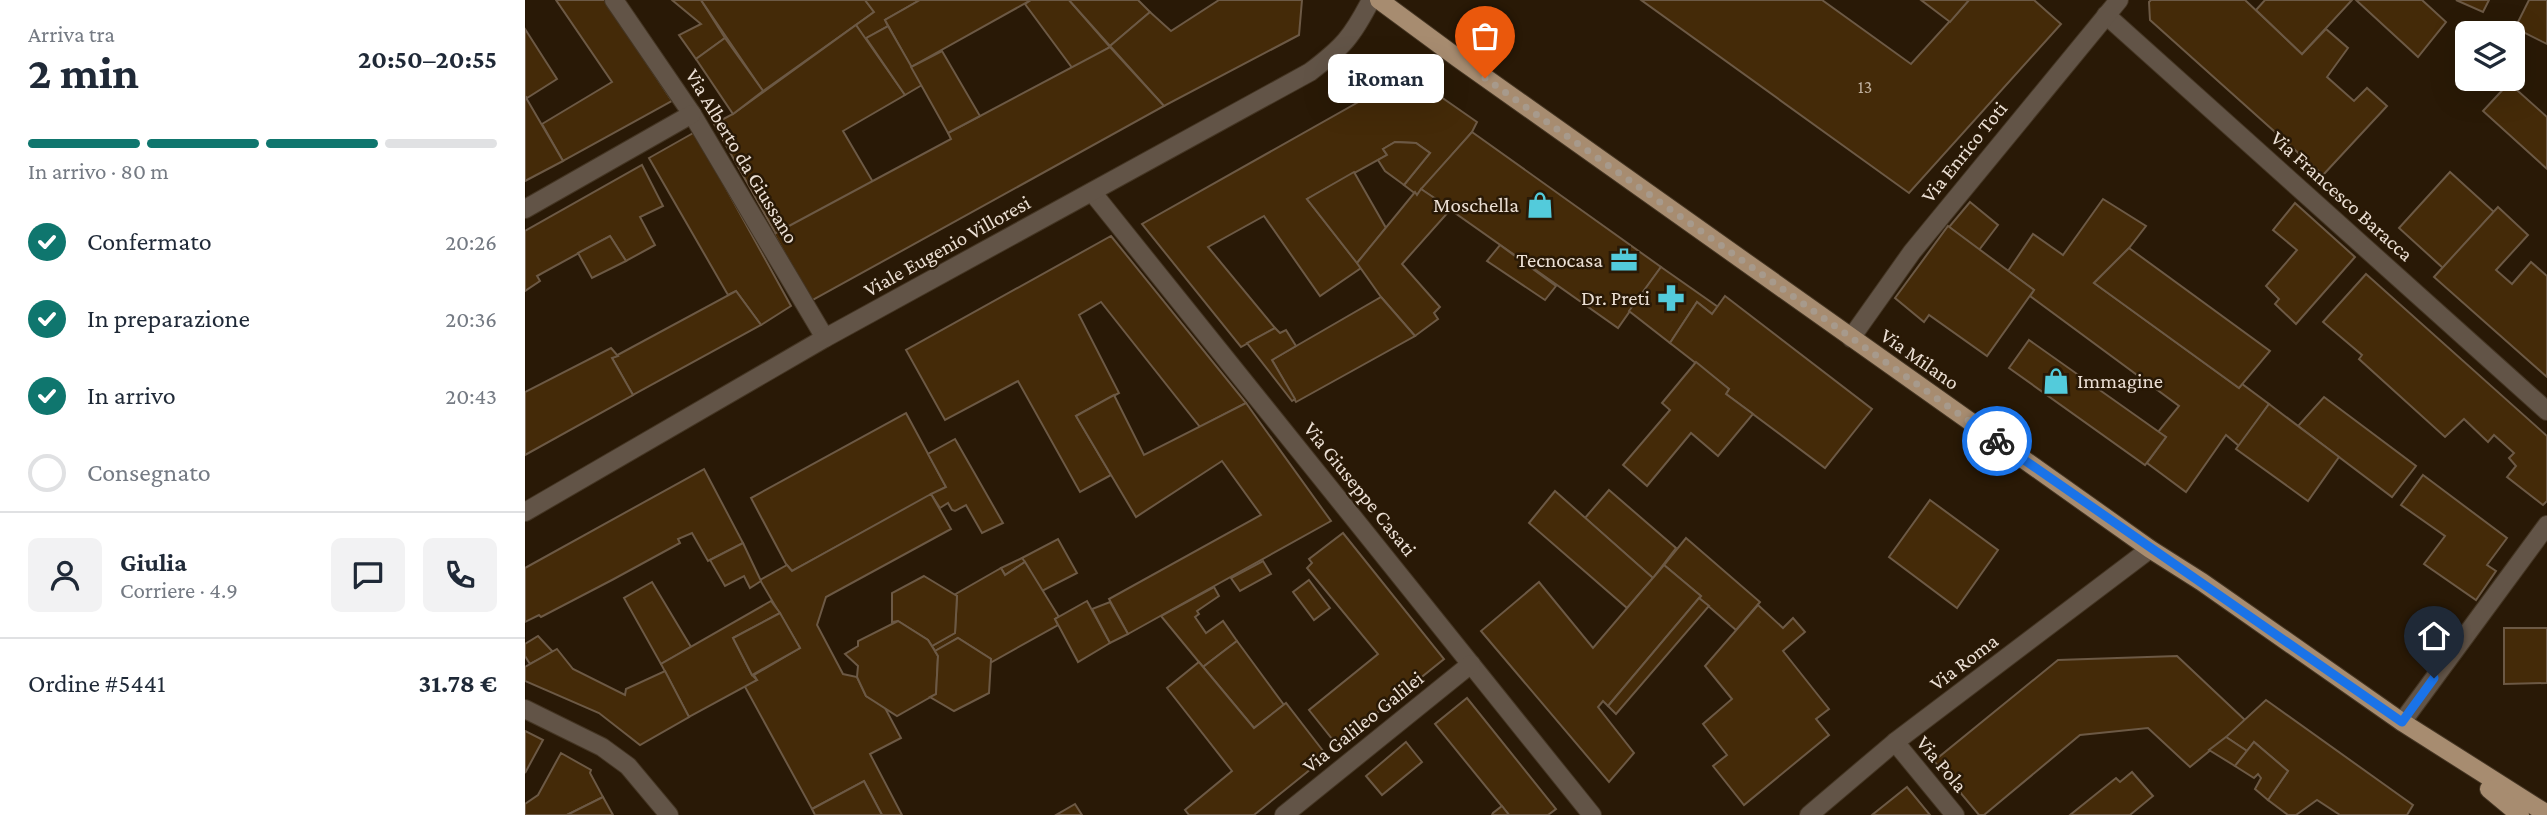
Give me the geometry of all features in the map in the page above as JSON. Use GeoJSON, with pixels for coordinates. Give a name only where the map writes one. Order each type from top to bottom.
{"type":"FeatureCollection","features":[{"type":"Feature","properties":{"kind":"main road","name":"Via Milano"},"geometry":{"type":"LineString","coordinates":[[1379,0],[1476,72],[2150,549],[2402,722],[2547,814]]}},
{"type":"Feature","properties":{"kind":"main road","name":"Via Milano"},"geometry":{"type":"LineString","coordinates":[[2441,748],[2520,815]]}},
{"type":"Feature","properties":{"kind":"street","name":"Via Alberto da Giussano"},"geometry":{"type":"LineString","coordinates":[[614,0],[692,114],[825,338]]}},
{"type":"Feature","properties":{"kind":"street","name":"Viale Eugenio Villoresi"},"geometry":{"type":"LineString","coordinates":[[525,512],[825,338],[1310,72],[1355,33],[1371,0]]}},
{"type":"Feature","properties":{"kind":"street","name":"Via Enrico Toti"},"geometry":{"type":"LineString","coordinates":[[1851,338],[1912,252],[2119,0]]}},
{"type":"Feature","properties":{"kind":"street","name":"Via Francesco Baracca"},"geometry":{"type":"LineString","coordinates":[[2106,15],[2547,411]]}},
{"type":"Feature","properties":{"kind":"street"},"geometry":{"type":"LineString","coordinates":[[525,209],[692,114]]}},
{"type":"Feature","properties":{"kind":"street","name":"Via Giuseppe Casati"},"geometry":{"type":"LineString","coordinates":[[1092,192],[1592,815]]}},
{"type":"Feature","properties":{"kind":"street"},"geometry":{"type":"LineString","coordinates":[[2402,722],[2547,526]]}},
{"type":"Feature","properties":{"kind":"street","name":"Via Roma"},"geometry":{"type":"LineString","coordinates":[[1809,815],[1895,743],[2150,549]]}},
{"type":"Feature","properties":{"kind":"street","name":"Via Galileo Galilei"},"geometry":{"type":"LineString","coordinates":[[1284,815],[1471,664]]}},
{"type":"Feature","properties":{"kind":"street"},"geometry":{"type":"LineString","coordinates":[[525,709],[611,753],[628,766],[669,815]]}},
{"type":"Feature","properties":{"kind":"street","name":"Via Pola"},"geometry":{"type":"LineString","coordinates":[[1895,743],[1955,815]]}},
{"type":"Feature","properties":{"kind":"building"},"geometry":{"type":"Polygon","coordinates":[[[556,0],[605,0],[672,101],[563,161],[542,124],[612,82],[556,0]]]}},
{"type":"Feature","properties":{"kind":"building"},"geometry":{"type":"Polygon","coordinates":[[[672,0],[701,0],[725,38],[696,59],[679,35],[701,24],[672,0]]]}},
{"type":"Feature","properties":{"kind":"building"},"geometry":{"type":"Polygon","coordinates":[[[701,0],[865,0],[874,12],[763,91],[701,0]]]}},
{"type":"Feature","properties":{"kind":"building"},"geometry":{"type":"Polygon","coordinates":[[[865,0],[920,0],[885,20],[888,26],[865,39],[856,25],[874,12],[865,0]]]}},
{"type":"Feature","properties":{"kind":"building"},"geometry":{"type":"Polygon","coordinates":[[[920,0],[1031,0],[911,67],[885,20],[920,0]]]}},
{"type":"Feature","properties":{"kind":"building"},"geometry":{"type":"Polygon","coordinates":[[[1031,0],[1069,0],[1110,47],[1073,69],[1025,4],[1031,0]]]}},
{"type":"Feature","properties":{"kind":"building"},"geometry":{"type":"Polygon","coordinates":[[[1069,0],[1138,0],[1150,12],[1110,46],[1069,0]]]}},
{"type":"Feature","properties":{"kind":"building"},"geometry":{"type":"Polygon","coordinates":[[[1219,0],[1302,0],[1299,35],[1164,106],[1110,46],[1150,12],[1171,31],[1219,0]]]}},
{"type":"Feature","properties":{"kind":"building"},"geometry":{"type":"Polygon","coordinates":[[[1641,0],[1822,0],[1911,64],[1969,0],[2034,0],[2061,24],[1909,193],[1641,0]]]}},
{"type":"Feature","properties":{"kind":"building"},"geometry":{"type":"Polygon","coordinates":[[[1921,0],[1969,0],[1950,22],[1921,0]]]}},
{"type":"Feature","properties":{"kind":"building"},"geometry":{"type":"Polygon","coordinates":[[[2151,0],[2245,0],[2302,54],[2326,29],[2348,48],[2327,77],[2354,101],[2367,88],[2387,106],[2323,175],[2150,20],[2151,0]]]}},
{"type":"Feature","properties":{"kind":"building"},"geometry":{"type":"Polygon","coordinates":[[[2265,0],[2352,0],[2302,54],[2256,10],[2265,0]]]}},
{"type":"Feature","properties":{"kind":"building"},"geometry":{"type":"Polygon","coordinates":[[[2356,0],[2422,0],[2446,22],[2418,57],[2356,0]]]}},
{"type":"Feature","properties":{"kind":"building"},"geometry":{"type":"Polygon","coordinates":[[[2456,0],[2489,0],[2483,12],[2456,0]]]}},
{"type":"Feature","properties":{"kind":"building"},"geometry":{"type":"Polygon","coordinates":[[[2529,0],[2547,0],[2547,44],[2525,33],[2525,21],[2518,21],[2529,0]]]}},
{"type":"Feature","properties":{"kind":"building"},"geometry":{"type":"Polygon","coordinates":[[[856,25],[905,95],[843,131],[873,182],[776,234],[714,124],[733,114],[856,25]]]}},
{"type":"Feature","properties":{"kind":"building"},"geometry":{"type":"Polygon","coordinates":[[[888,26],[922,85],[905,95],[866,38],[888,26]]]}},
{"type":"Feature","properties":{"kind":"building"},"geometry":{"type":"Polygon","coordinates":[[[525,29],[557,79],[527,98],[525,96],[525,29]]]}},
{"type":"Feature","properties":{"kind":"building"},"geometry":{"type":"Polygon","coordinates":[[[725,38],[763,91],[733,114],[696,59],[725,38]]]}},
{"type":"Feature","properties":{"kind":"building"},"geometry":{"type":"Polygon","coordinates":[[[1110,47],[1164,106],[811,301],[774,234],[951,139],[948,133],[1110,47]]]}},
{"type":"Feature","properties":{"kind":"building"},"geometry":{"type":"Polygon","coordinates":[[[942,51],[980,116],[948,133],[911,67],[942,51]]]}},
{"type":"Feature","properties":{"kind":"building"},"geometry":{"type":"Polygon","coordinates":[[[1394,82],[1421,83],[1477,122],[1472,132],[1417,195],[1404,185],[1430,153],[1416,143],[1395,142],[1383,149],[1387,155],[1307,199],[1361,268],[1320,296],[1264,216],[1208,247],[1275,328],[1241,347],[1142,224],[1394,82]]]}},
{"type":"Feature","properties":{"kind":"building"},"geometry":{"type":"Polygon","coordinates":[[[2502,91],[2518,91],[2547,117],[2547,169],[2483,111],[2502,91]]]}},
{"type":"Feature","properties":{"kind":"building"},"geometry":{"type":"Polygon","coordinates":[[[525,96],[563,161],[525,181],[525,96]]]}},
{"type":"Feature","properties":{"kind":"building"},"geometry":{"type":"Polygon","coordinates":[[[695,132],[791,306],[761,325],[736,291],[728,295],[649,158],[695,132]]]}},
{"type":"Feature","properties":{"kind":"building"},"geometry":{"type":"Polygon","coordinates":[[[1472,132],[1661,267],[1618,328],[1421,189],[1472,132]]]}},
{"type":"Feature","properties":{"kind":"building"},"geometry":{"type":"Polygon","coordinates":[[[1395,142],[1416,143],[1430,153],[1404,185],[1385,171],[1378,160],[1387,155],[1383,149],[1395,142]]]}},
{"type":"Feature","properties":{"kind":"building"},"geometry":{"type":"Polygon","coordinates":[[[642,165],[663,206],[640,217],[655,245],[626,261],[610,236],[537,276],[540,281],[525,291],[525,231],[642,165]]]}},
{"type":"Feature","properties":{"kind":"building"},"geometry":{"type":"Polygon","coordinates":[[[1354,172],[1386,228],[1357,263],[1307,199],[1354,172]]]}},
{"type":"Feature","properties":{"kind":"building"},"geometry":{"type":"Polygon","coordinates":[[[2450,172],[2494,212],[2443,268],[2399,228],[2450,172]]]}},
{"type":"Feature","properties":{"kind":"building"},"geometry":{"type":"Polygon","coordinates":[[[1421,189],[1451,209],[1402,264],[1440,307],[1434,313],[1438,319],[1415,336],[1381,297],[1357,263],[1415,192],[1417,195],[1421,189]]]}},
{"type":"Feature","properties":{"kind":"building"},"geometry":{"type":"Polygon","coordinates":[[[2103,199],[2146,226],[2129,248],[2094,283],[2239,388],[2242,384],[2269,404],[2239,446],[2226,435],[2186,492],[2147,463],[2166,437],[2158,432],[2179,406],[2030,296],[2034,290],[2008,271],[2033,234],[2063,255],[2103,199]]]}},
{"type":"Feature","properties":{"kind":"building"},"geometry":{"type":"Polygon","coordinates":[[[1970,202],[1998,225],[1979,250],[1949,227],[1970,202]]]}},
{"type":"Feature","properties":{"kind":"building"},"geometry":{"type":"Polygon","coordinates":[[[2295,203],[2355,257],[2296,324],[2275,304],[2279,299],[2266,286],[2297,250],[2273,230],[2295,203]]]}},
{"type":"Feature","properties":{"kind":"building"},"geometry":{"type":"Polygon","coordinates":[[[2498,207],[2528,235],[2496,270],[2512,284],[2531,262],[2547,276],[2547,377],[2434,277],[2498,207]]]}},
{"type":"Feature","properties":{"kind":"building"},"geometry":{"type":"Polygon","coordinates":[[[1948,226],[2034,290],[1987,356],[1929,315],[1924,322],[1895,298],[1948,226]]]}},
{"type":"Feature","properties":{"kind":"building"},"geometry":{"type":"Polygon","coordinates":[[[610,236],[626,261],[592,278],[578,253],[610,236]]]}},
{"type":"Feature","properties":{"kind":"building"},"geometry":{"type":"Polygon","coordinates":[[[1111,236],[1246,403],[1200,427],[1101,302],[1079,315],[1119,393],[1076,416],[1111,475],[1080,492],[1018,381],[945,420],[906,350],[1111,236]]]}},
{"type":"Feature","properties":{"kind":"building"},"geometry":{"type":"Polygon","coordinates":[[[1500,245],[1556,286],[1545,300],[1487,261],[1500,245]]]}},
{"type":"Feature","properties":{"kind":"building"},"geometry":{"type":"Polygon","coordinates":[[[2129,248],[2270,351],[2239,388],[2094,283],[2129,248]]]}},
{"type":"Feature","properties":{"kind":"building"},"geometry":{"type":"Polygon","coordinates":[[[1661,267],[1718,307],[1712,314],[1697,302],[1670,343],[1629,311],[1661,267]]]}},
{"type":"Feature","properties":{"kind":"building"},"geometry":{"type":"Polygon","coordinates":[[[2366,274],[2547,436],[2547,501],[2543,505],[2507,477],[2516,466],[2509,458],[2514,453],[2494,435],[2488,442],[2464,419],[2445,437],[2359,359],[2362,355],[2323,322],[2366,274]]]}},
{"type":"Feature","properties":{"kind":"building"},"geometry":{"type":"Polygon","coordinates":[[[736,291],[761,325],[633,395],[612,358],[736,291]]]}},
{"type":"Feature","properties":{"kind":"building"},"geometry":{"type":"Polygon","coordinates":[[[1725,296],[1872,409],[1825,468],[1726,394],[1729,389],[1670,343],[1697,302],[1712,314],[1725,296]]]}},
{"type":"Feature","properties":{"kind":"building"},"geometry":{"type":"Polygon","coordinates":[[[1381,297],[1415,336],[1296,402],[1272,360],[1381,297]]]}},
{"type":"Feature","properties":{"kind":"building"},"geometry":{"type":"Polygon","coordinates":[[[1275,328],[1280,333],[1286,330],[1296,346],[1272,360],[1295,399],[1292,401],[1247,343],[1275,328]]]}},
{"type":"Feature","properties":{"kind":"building"},"geometry":{"type":"Polygon","coordinates":[[[2029,340],[2166,437],[2145,465],[2009,368],[2029,340]]]}},
{"type":"Feature","properties":{"kind":"building"},"geometry":{"type":"Polygon","coordinates":[[[611,348],[618,356],[612,358],[633,395],[525,455],[525,392],[611,348]]]}},
{"type":"Feature","properties":{"kind":"building"},"geometry":{"type":"Polygon","coordinates":[[[1696,362],[1729,389],[1726,394],[1753,414],[1718,456],[1691,433],[1647,486],[1623,465],[1670,410],[1662,403],[1696,362]]]}},
{"type":"Feature","properties":{"kind":"building"},"geometry":{"type":"Polygon","coordinates":[[[1114,395],[1144,455],[1246,403],[1331,521],[1128,634],[1109,599],[1261,515],[1222,461],[1136,517],[1076,416],[1114,395]]]}},
{"type":"Feature","properties":{"kind":"building"},"geometry":{"type":"Polygon","coordinates":[[[2324,397],[2416,466],[2392,497],[2298,426],[2324,397]]]}},
{"type":"Feature","properties":{"kind":"building"},"geometry":{"type":"Polygon","coordinates":[[[2269,404],[2339,457],[2308,501],[2236,449],[2269,404]]]}},
{"type":"Feature","properties":{"kind":"building"},"geometry":{"type":"Polygon","coordinates":[[[906,413],[946,487],[792,571],[751,498],[906,413]]]}},
{"type":"Feature","properties":{"kind":"building"},"geometry":{"type":"Polygon","coordinates":[[[955,439],[1003,523],[982,533],[966,505],[955,511],[948,503],[940,508],[931,494],[946,487],[928,454],[955,439]]]}},
{"type":"Feature","properties":{"kind":"building"},"geometry":{"type":"Polygon","coordinates":[[[704,469],[743,543],[708,561],[692,533],[678,539],[680,543],[612,580],[541,617],[539,615],[525,622],[525,568],[704,469]]]}},
{"type":"Feature","properties":{"kind":"building"},"geometry":{"type":"Polygon","coordinates":[[[2423,475],[2507,538],[2487,565],[2496,571],[2476,600],[2424,564],[2445,536],[2401,505],[2423,475]]]}},
{"type":"Feature","properties":{"kind":"building"},"geometry":{"type":"Polygon","coordinates":[[[1609,490],[1676,548],[1653,578],[1585,518],[1609,490]]]}},
{"type":"Feature","properties":{"kind":"building"},"geometry":{"type":"Polygon","coordinates":[[[1555,491],[1653,578],[1627,608],[1529,523],[1555,491]]]}},
{"type":"Feature","properties":{"kind":"building"},"geometry":{"type":"Polygon","coordinates":[[[931,494],[951,529],[826,597],[817,625],[843,674],[857,677],[866,696],[884,706],[901,738],[870,754],[902,815],[882,815],[864,781],[812,809],[744,685],[757,680],[754,675],[800,648],[760,580],[787,565],[792,571],[931,494]]]}},
{"type":"Feature","properties":{"kind":"building"},"geometry":{"type":"Polygon","coordinates":[[[1930,500],[1998,550],[1957,608],[1889,557],[1930,500]]]}},
{"type":"Feature","properties":{"kind":"building"},"geometry":{"type":"Polygon","coordinates":[[[1343,533],[1444,659],[1337,745],[1309,710],[1378,654],[1307,568],[1312,563],[1309,559],[1343,533]]]}},
{"type":"Feature","properties":{"kind":"building"},"geometry":{"type":"Polygon","coordinates":[[[1686,538],[1760,602],[1736,630],[1664,565],[1686,538]]]}},
{"type":"Feature","properties":{"kind":"building"},"geometry":{"type":"Polygon","coordinates":[[[1058,539],[1077,573],[1042,591],[1022,558],[1058,539]]]}},
{"type":"Feature","properties":{"kind":"building"},"geometry":{"type":"Polygon","coordinates":[[[743,543],[761,581],[750,588],[744,576],[725,586],[710,560],[743,543]]]}},
{"type":"Feature","properties":{"kind":"building"},"geometry":{"type":"Polygon","coordinates":[[[1022,558],[1025,562],[1005,575],[1001,568],[1022,558]]]}},
{"type":"Feature","properties":{"kind":"building"},"geometry":{"type":"Polygon","coordinates":[[[1263,561],[1271,574],[1240,591],[1231,578],[1263,561]]]}},
{"type":"Feature","properties":{"kind":"building"},"geometry":{"type":"Polygon","coordinates":[[[1025,562],[1059,617],[1055,619],[1058,625],[990,663],[991,659],[958,638],[935,651],[932,646],[955,633],[957,596],[954,595],[1001,568],[1005,575],[1025,562]]]}},
{"type":"Feature","properties":{"kind":"building"},"geometry":{"type":"Polygon","coordinates":[[[1664,565],[1701,596],[1608,706],[1603,701],[1598,707],[1634,753],[1609,782],[1481,631],[1539,582],[1593,648],[1664,565]]]}},
{"type":"Feature","properties":{"kind":"building"},"geometry":{"type":"Polygon","coordinates":[[[924,576],[957,596],[955,633],[932,646],[928,640],[898,621],[892,622],[892,593],[924,576]]]}},
{"type":"Feature","properties":{"kind":"building"},"geometry":{"type":"Polygon","coordinates":[[[1309,580],[1330,608],[1314,620],[1293,592],[1309,580]]]}},
{"type":"Feature","properties":{"kind":"building"},"geometry":{"type":"Polygon","coordinates":[[[652,582],[691,647],[661,664],[624,598],[652,582]]]}},
{"type":"Feature","properties":{"kind":"building"},"geometry":{"type":"Polygon","coordinates":[[[1214,587],[1219,596],[1197,611],[1199,614],[1195,617],[1206,633],[1223,621],[1237,641],[1203,667],[1161,616],[1214,587]]]}},
{"type":"Feature","properties":{"kind":"building"},"geometry":{"type":"Polygon","coordinates":[[[1699,598],[1709,606],[1616,714],[1608,706],[1699,598]]]}},
{"type":"Feature","properties":{"kind":"building"},"geometry":{"type":"Polygon","coordinates":[[[771,601],[780,613],[733,638],[757,680],[689,717],[661,664],[771,601]]]}},
{"type":"Feature","properties":{"kind":"building"},"geometry":{"type":"Polygon","coordinates":[[[1087,601],[1110,643],[1078,662],[1055,619],[1087,601]]]}},
{"type":"Feature","properties":{"kind":"building"},"geometry":{"type":"Polygon","coordinates":[[[1110,602],[1128,634],[1110,643],[1092,609],[1110,602]]]}},
{"type":"Feature","properties":{"kind":"building"},"geometry":{"type":"Polygon","coordinates":[[[1758,605],[1783,628],[1793,618],[1805,632],[1783,651],[1829,709],[1816,719],[1829,735],[1744,805],[1713,766],[1727,755],[1703,724],[1732,699],[1705,666],[1758,605]]]}},
{"type":"Feature","properties":{"kind":"building"},"geometry":{"type":"Polygon","coordinates":[[[780,613],[800,648],[752,675],[733,638],[780,613]]]}},
{"type":"Feature","properties":{"kind":"building"},"geometry":{"type":"Polygon","coordinates":[[[898,621],[928,640],[938,656],[936,694],[897,716],[866,696],[857,677],[858,666],[845,654],[858,646],[858,641],[898,621]]]}},
{"type":"Feature","properties":{"kind":"building"},"geometry":{"type":"Polygon","coordinates":[[[2504,628],[2547,628],[2547,683],[2504,684],[2504,628]]]}},
{"type":"Feature","properties":{"kind":"building"},"geometry":{"type":"Polygon","coordinates":[[[538,636],[553,652],[530,664],[525,656],[525,644],[538,636]]]}},
{"type":"Feature","properties":{"kind":"building"},"geometry":{"type":"Polygon","coordinates":[[[958,638],[991,659],[989,693],[954,711],[930,697],[936,694],[938,656],[935,651],[958,638]]]}},
{"type":"Feature","properties":{"kind":"building"},"geometry":{"type":"Polygon","coordinates":[[[1237,641],[1284,705],[1254,728],[1203,667],[1237,641]]]}},
{"type":"Feature","properties":{"kind":"building"},"geometry":{"type":"Polygon","coordinates":[[[557,649],[573,669],[625,695],[626,689],[665,671],[689,717],[640,745],[599,713],[525,681],[525,667],[557,649]]]}},
{"type":"Feature","properties":{"kind":"building"},"geometry":{"type":"Polygon","coordinates":[[[2177,656],[2246,721],[2190,767],[2148,728],[2080,735],[1984,815],[1979,815],[1934,761],[2058,660],[2177,656]]]}},
{"type":"Feature","properties":{"kind":"building"},"geometry":{"type":"Polygon","coordinates":[[[1199,662],[1254,728],[1286,703],[1327,756],[1254,815],[1189,815],[1185,810],[1232,771],[1167,688],[1199,662]]]}},
{"type":"Feature","properties":{"kind":"building"},"geometry":{"type":"Polygon","coordinates":[[[1467,698],[1556,809],[1548,815],[1509,815],[1435,724],[1467,698]]]}},
{"type":"Feature","properties":{"kind":"building"},"geometry":{"type":"Polygon","coordinates":[[[2266,700],[2413,805],[2407,815],[2340,815],[2317,800],[2296,815],[2288,815],[2268,800],[2288,771],[2254,742],[2247,751],[2226,737],[2266,700]]]}},
{"type":"Feature","properties":{"kind":"building"},"geometry":{"type":"Polygon","coordinates":[[[525,731],[543,740],[525,773],[525,731]]]}},
{"type":"Feature","properties":{"kind":"building"},"geometry":{"type":"Polygon","coordinates":[[[2226,737],[2247,751],[2235,766],[2209,750],[2226,737]]]}},
{"type":"Feature","properties":{"kind":"building"},"geometry":{"type":"Polygon","coordinates":[[[1406,742],[1422,762],[1382,795],[1366,776],[1406,742]]]}},
{"type":"Feature","properties":{"kind":"building"},"geometry":{"type":"Polygon","coordinates":[[[2254,742],[2288,771],[2268,800],[2255,789],[2261,778],[2258,774],[2254,778],[2235,766],[2254,742]]]}},
{"type":"Feature","properties":{"kind":"building"},"geometry":{"type":"Polygon","coordinates":[[[561,753],[591,770],[590,773],[603,797],[567,815],[525,815],[525,804],[538,795],[561,753]]]}},
{"type":"Feature","properties":{"kind":"building"},"geometry":{"type":"Polygon","coordinates":[[[2132,772],[2153,796],[2130,815],[2070,815],[2116,778],[2120,782],[2132,772]]]}},
{"type":"Feature","properties":{"kind":"building"},"geometry":{"type":"Polygon","coordinates":[[[864,781],[882,815],[815,815],[812,809],[864,781]]]}},
{"type":"Feature","properties":{"kind":"building"},"geometry":{"type":"Polygon","coordinates":[[[1907,787],[1930,815],[1872,815],[1907,787]]]}},
{"type":"Feature","properties":{"kind":"building"},"geometry":{"type":"Polygon","coordinates":[[[603,797],[613,815],[567,815],[603,797]]]}},
{"type":"Feature","properties":{"kind":"building"},"geometry":{"type":"Polygon","coordinates":[[[1075,804],[1082,815],[1056,815],[1075,804]]]}},
{"type":"Feature","properties":{"kind":"building"},"geometry":{"type":"Polygon","coordinates":[[[1502,806],[1509,815],[1492,815],[1493,813],[1502,806]]]}},
{"type":"Feature","properties":{"kind":"way so far"},"geometry":{"type":"LineString","coordinates":[[1485,78],[1997,441]]}},
{"type":"Feature","properties":{"kind":"place","name":"iRoman"},"geometry":{"type":"Point","coordinates":[1485,78]}},
{"type":"Feature","properties":{"kind":"place","name":"Moschella"},"geometry":{"type":"Point","coordinates":[1540,205]}},
{"type":"Feature","properties":{"kind":"place","name":"Tecnocasa"},"geometry":{"type":"Point","coordinates":[1624,260]}},
{"type":"Feature","properties":{"kind":"place","name":"Dr. Preti"},"geometry":{"type":"Point","coordinates":[1671,298]}},
{"type":"Feature","properties":{"kind":"place","name":"Immagine"},"geometry":{"type":"Point","coordinates":[2056,381]}},
{"type":"Feature","properties":{"kind":"route"},"geometry":{"type":"LineString","coordinates":[[1997,441],[2402,722],[2434,678]]}}]}
